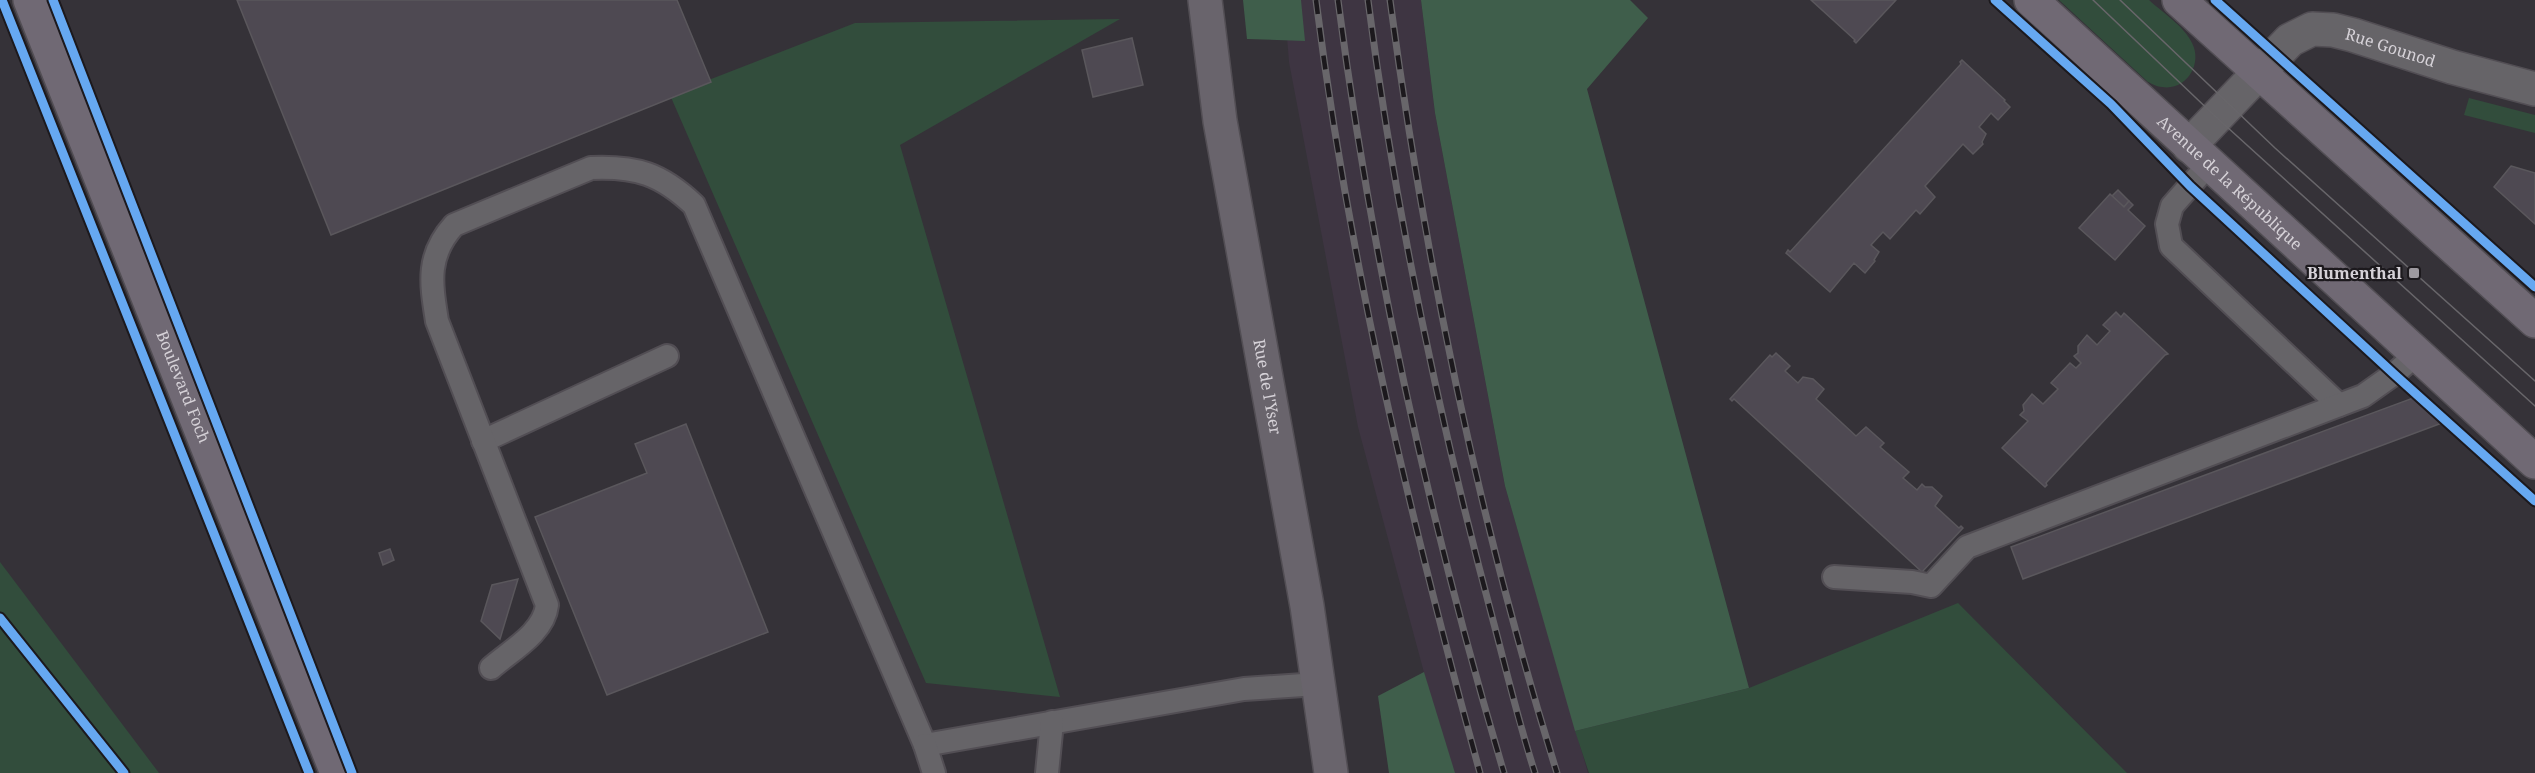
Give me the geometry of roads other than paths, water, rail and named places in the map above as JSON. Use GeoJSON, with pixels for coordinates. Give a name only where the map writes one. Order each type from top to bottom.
{"type":"FeatureCollection","features":[{"type":"Feature","properties":{"kind":"main road","name":"Boulevard Foch"},"geometry":{"type":"LineString","coordinates":[[30,0],[337,773]]}},
{"type":"Feature","properties":{"kind":"main road","name":"Avenue de la République"},"geometry":{"type":"LineString","coordinates":[[2031,0],[2535,462]]}},
{"type":"Feature","properties":{"kind":"main road"},"geometry":{"type":"LineString","coordinates":[[2179,0],[2535,321]]}},
{"type":"Feature","properties":{"kind":"street","name":"Rue de l'Yser"},"geometry":{"type":"LineString","coordinates":[[1205,0],[1220,121],[1307,606],[1331,773]]}},
{"type":"Feature","properties":{"kind":"street","name":"Rue Gounod"},"geometry":{"type":"LineString","coordinates":[[2199,155],[2260,72],[2296,35],[2305,30],[2322,28],[2353,35],[2452,67],[2535,89]]}},
{"type":"Feature","properties":{"kind":"lane"},"geometry":{"type":"LineString","coordinates":[[2199,155],[2172,206],[2167,224],[2171,246],[2339,405]]}},
{"type":"Feature","properties":{"kind":"lane"},"geometry":{"type":"LineString","coordinates":[[490,668],[532,633],[545,617],[547,605],[437,321],[431,273],[435,252],[443,237],[454,225],[591,168],[613,167],[635,170],[655,176],[674,187],[694,206],[925,745],[934,773]]}},
{"type":"Feature","properties":{"kind":"lane"},"geometry":{"type":"LineString","coordinates":[[1834,577],[1912,582],[1931,586],[1968,547],[2363,396],[2394,375],[2417,354]]}},
{"type":"Feature","properties":{"kind":"lane"},"geometry":{"type":"LineString","coordinates":[[483,441],[667,356]]}},
{"type":"Feature","properties":{"kind":"lane"},"geometry":{"type":"LineString","coordinates":[[925,745],[1244,689],[1318,684]]}},
{"type":"Feature","properties":{"kind":"lane"},"geometry":{"type":"LineString","coordinates":[[1047,773],[1052,722]]}},
{"type":"Feature","properties":{"kind":"tram line"},"geometry":{"type":"LineString","coordinates":[[2093,0],[2216,117],[2535,406]]}},
{"type":"Feature","properties":{"kind":"tram line"},"geometry":{"type":"LineString","coordinates":[[2120,0],[2275,148],[2535,381]]}},
{"type":"Feature","properties":{"kind":"railway"},"geometry":{"type":"LineString","coordinates":[[1316,0],[1346,196],[1384,389],[1429,581],[1480,773]]}},
{"type":"Feature","properties":{"kind":"railway"},"geometry":{"type":"LineString","coordinates":[[1338,0],[1368,195],[1406,390],[1451,583],[1504,773]]}},
{"type":"Feature","properties":{"kind":"railway"},"geometry":{"type":"LineString","coordinates":[[1368,0],[1391,157],[1420,314],[1474,547],[1518,717],[1535,773]]}},
{"type":"Feature","properties":{"kind":"railway"},"geometry":{"type":"LineString","coordinates":[[1390,0],[1420,196],[1457,390],[1503,583],[1557,773]]}},
{"type":"Feature","properties":{"kind":"place","name":"Blumenthal"},"geometry":{"type":"Point","coordinates":[2414,273]}}]}
